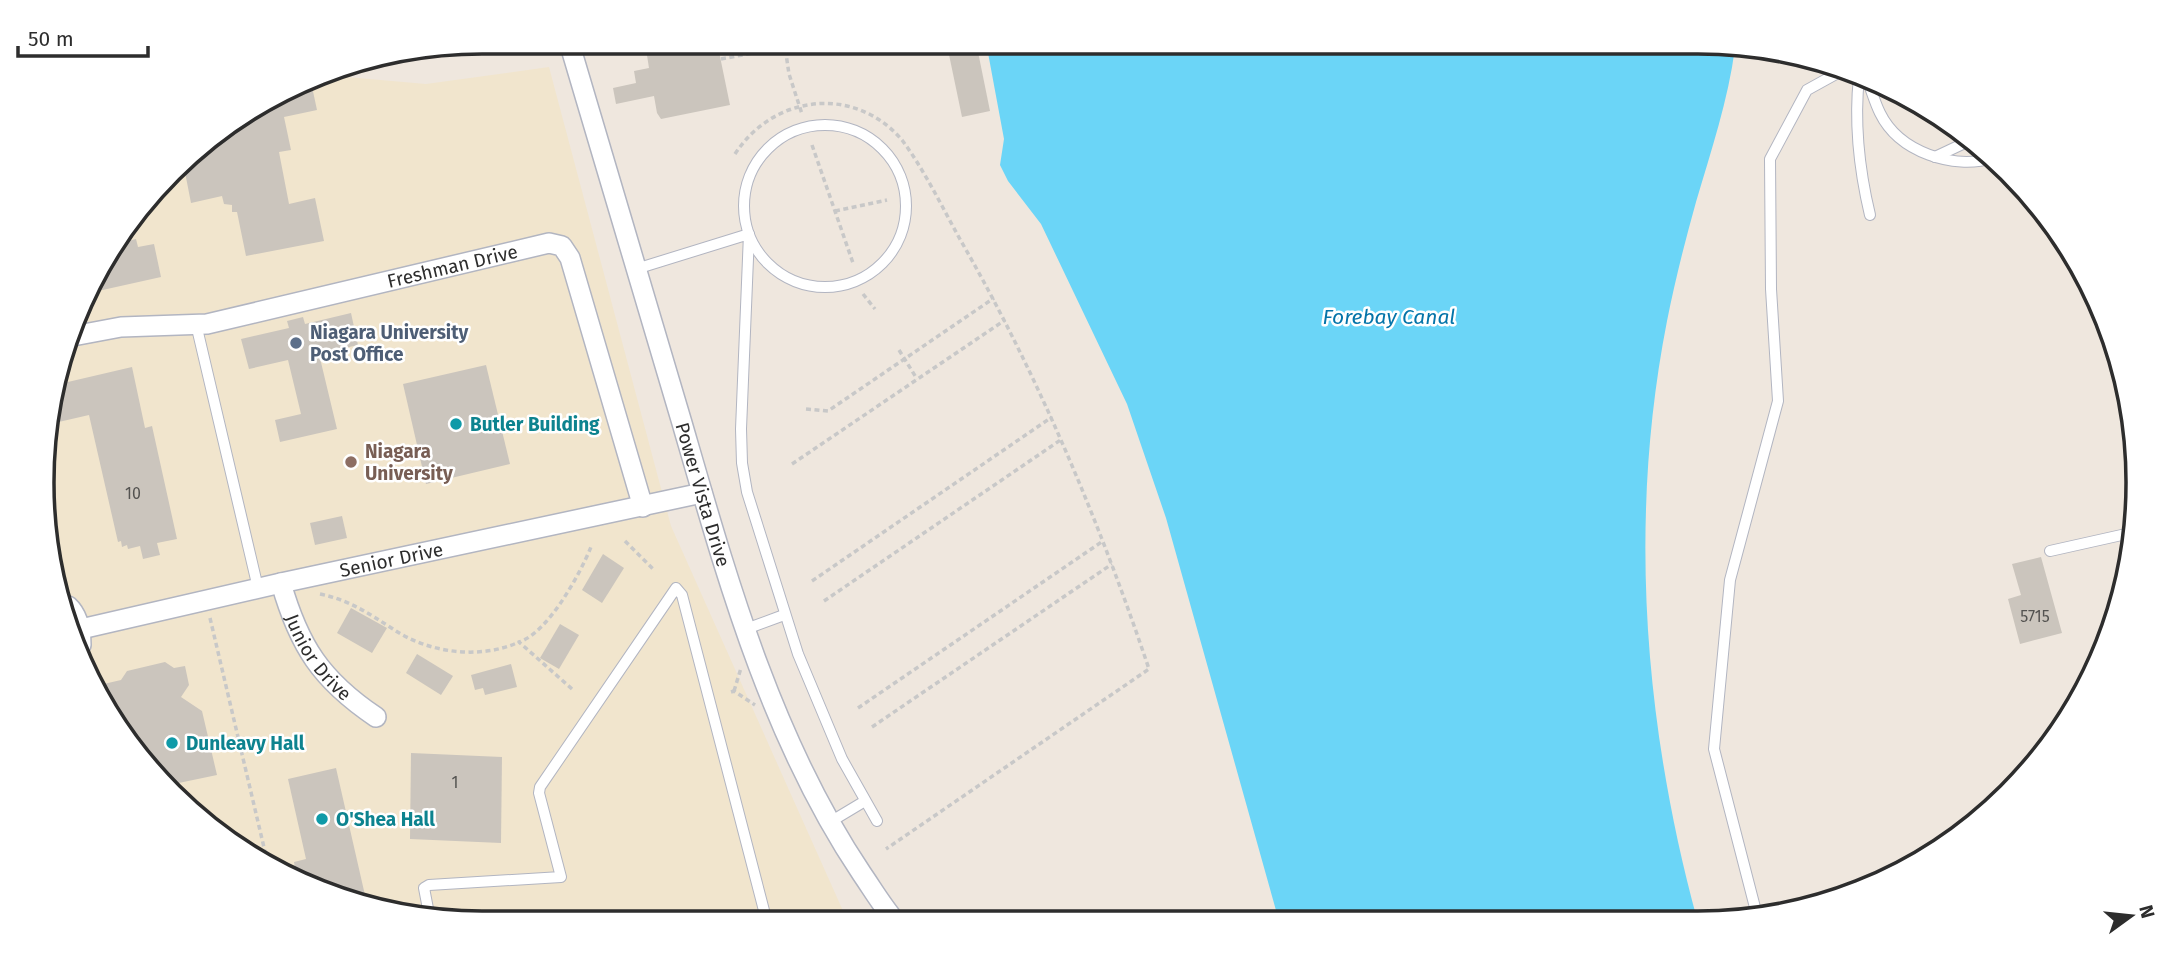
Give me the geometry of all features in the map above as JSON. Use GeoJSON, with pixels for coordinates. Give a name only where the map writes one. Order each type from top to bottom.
{"type":"FeatureCollection","features":[{"type":"Feature","properties":{"kind":"street","name":"Power Vista Drive"},"geometry":{"type":"LineString","coordinates":[[573,54],[702,493],[746,629],[781,722],[841,843],[883,911]]}},
{"type":"Feature","properties":{"kind":"street","name":"Freshman Drive"},"geometry":{"type":"LineString","coordinates":[[81,334],[121,327],[207,324],[550,243],[562,246],[570,258],[643,507]]}},
{"type":"Feature","properties":{"kind":"street","name":"Senior Drive"},"geometry":{"type":"LineString","coordinates":[[83,636],[258,588],[702,493]]}},
{"type":"Feature","properties":{"kind":"street","name":"Junior Drive"},"geometry":{"type":"LineString","coordinates":[[281,583],[299,633],[316,664],[333,684],[376,717]]}},
{"type":"Feature","properties":{"kind":"lane"},"geometry":{"type":"LineString","coordinates":[[1755,907],[1714,749],[1730,580],[1778,401],[1771,289],[1770,159],[1807,90],[1832,76]]}},
{"type":"Feature","properties":{"kind":"lane"},"geometry":{"type":"LineString","coordinates":[[1858,86],[1856,107],[1860,176],[1870,215]]}},
{"type":"Feature","properties":{"kind":"lane"},"geometry":{"type":"LineString","coordinates":[[1872,91],[1880,114],[1895,132],[1918,150],[1935,157],[1967,162],[1979,160]]}},
{"type":"Feature","properties":{"kind":"lane"},"geometry":{"type":"LineString","coordinates":[[749,234],[757,252],[775,271],[797,283],[823,288],[848,285],[871,274],[890,256],[902,233],[907,208],[903,182],[894,162],[878,144],[859,132],[837,125],[814,125],[792,131],[772,144],[757,161],[747,183],[743,206],[749,234],[741,429],[742,463],[750,501],[784,615],[824,720],[851,777],[877,821]]}},
{"type":"Feature","properties":{"kind":"lane"},"geometry":{"type":"LineString","coordinates":[[1935,157],[1960,145]]}},
{"type":"Feature","properties":{"kind":"lane"},"geometry":{"type":"LineString","coordinates":[[636,268],[749,234]]}},
{"type":"Feature","properties":{"kind":"lane"},"geometry":{"type":"LineString","coordinates":[[196,324],[258,588]]}},
{"type":"Feature","properties":{"kind":"lane"},"geometry":{"type":"LineString","coordinates":[[2050,551],[2122,535]]}},
{"type":"Feature","properties":{"kind":"lane"},"geometry":{"type":"LineString","coordinates":[[427,907],[424,888],[429,884],[561,877],[539,793],[540,786],[676,588],[680,589],[682,594],[764,911]]}},
{"type":"Feature","properties":{"kind":"lane"},"geometry":{"type":"LineString","coordinates":[[746,629],[784,615]]}},
{"type":"Feature","properties":{"kind":"lane"},"geometry":{"type":"LineString","coordinates":[[830,822],[865,801]]}},
{"type":"Feature","properties":{"kind":"path"},"geometry":{"type":"LineString","coordinates":[[721,59],[748,54]]}},
{"type":"Feature","properties":{"kind":"path"},"geometry":{"type":"LineString","coordinates":[[786,54],[789,74],[802,114]]}},
{"type":"Feature","properties":{"kind":"path"},"geometry":{"type":"LineString","coordinates":[[736,154],[760,126],[782,112],[817,103],[846,106],[870,114],[892,128],[911,152],[994,298],[1052,417],[1112,564],[1149,669],[886,849]]}},
{"type":"Feature","properties":{"kind":"path"},"geometry":{"type":"LineString","coordinates":[[812,145],[853,263]]}},
{"type":"Feature","properties":{"kind":"path"},"geometry":{"type":"LineString","coordinates":[[925,191],[932,189]]}},
{"type":"Feature","properties":{"kind":"path"},"geometry":{"type":"LineString","coordinates":[[835,211],[887,200]]}},
{"type":"Feature","properties":{"kind":"path"},"geometry":{"type":"LineString","coordinates":[[863,294],[875,309]]}},
{"type":"Feature","properties":{"kind":"path"},"geometry":{"type":"LineString","coordinates":[[806,409],[828,411],[994,298]]}},
{"type":"Feature","properties":{"kind":"path"},"geometry":{"type":"LineString","coordinates":[[792,464],[1005,320]]}},
{"type":"Feature","properties":{"kind":"path"},"geometry":{"type":"LineString","coordinates":[[899,350],[918,379]]}},
{"type":"Feature","properties":{"kind":"path"},"geometry":{"type":"LineString","coordinates":[[812,581],[1052,417]]}},
{"type":"Feature","properties":{"kind":"path"},"geometry":{"type":"LineString","coordinates":[[824,601],[1062,439]]}},
{"type":"Feature","properties":{"kind":"path"},"geometry":{"type":"LineString","coordinates":[[625,541],[655,571]]}},
{"type":"Feature","properties":{"kind":"path"},"geometry":{"type":"LineString","coordinates":[[858,708],[1103,541]]}},
{"type":"Feature","properties":{"kind":"path"},"geometry":{"type":"LineString","coordinates":[[316,593],[350,602],[412,640],[440,649],[483,653],[519,642],[534,634],[547,621],[572,584],[591,547]]}},
{"type":"Feature","properties":{"kind":"path"},"geometry":{"type":"LineString","coordinates":[[872,727],[1112,564]]}},
{"type":"Feature","properties":{"kind":"path"},"geometry":{"type":"LineString","coordinates":[[209,612],[264,850]]}},
{"type":"Feature","properties":{"kind":"path"},"geometry":{"type":"LineString","coordinates":[[519,642],[572,689]]}},
{"type":"Feature","properties":{"kind":"path"},"geometry":{"type":"LineString","coordinates":[[748,665],[739,668],[732,692],[756,707]]}},
{"type":"Feature","properties":{"kind":"shaded area","name":"Niagara University"},"geometry":{"type":"Polygon","coordinates":[[[549,67],[671,526],[843,911],[454,910],[399,903],[345,888],[293,867],[268,853],[200,804],[143,743],[98,672],[77,620],[62,566],[54,482],[62,399],[77,345],[98,293],[126,245],[161,200],[200,161],[245,126],[293,98],[345,77],[426,84],[549,67]]]}},
{"type":"Feature","properties":{"kind":"water","name":"Forebay Canal"},"geometry":{"type":"Polygon","coordinates":[[[988,54],[1734,56],[1724,107],[1688,231],[1670,306],[1655,396],[1648,471],[1645,546],[1654,697],[1664,771],[1695,911],[1276,911],[1166,518],[1127,404],[1041,224],[1008,181],[1000,165],[1004,139],[988,54]]]}},
{"type":"Feature","properties":{"kind":"building"},"geometry":{"type":"Polygon","coordinates":[[[647,54],[719,54],[730,105],[661,119],[654,96],[616,104],[613,88],[636,83],[634,71],[649,68],[647,54]]]}},
{"type":"Feature","properties":{"kind":"building"},"geometry":{"type":"Polygon","coordinates":[[[949,54],[978,54],[990,111],[962,117],[949,54]]]}},
{"type":"Feature","properties":{"kind":"building"},"geometry":{"type":"Polygon","coordinates":[[[313,90],[317,110],[284,117],[291,150],[279,152],[289,204],[315,198],[324,241],[246,256],[237,212],[232,212],[232,205],[224,204],[222,196],[191,203],[185,175],[200,161],[245,126],[313,90]]]}},
{"type":"Feature","properties":{"kind":"building"},"geometry":{"type":"Polygon","coordinates":[[[136,239],[138,247],[154,244],[161,277],[99,291],[112,268],[129,241],[136,239]]]}},
{"type":"Feature","properties":{"kind":"building"},"geometry":{"type":"Polygon","coordinates":[[[351,313],[358,345],[319,354],[337,429],[280,442],[275,420],[301,414],[288,360],[249,369],[241,339],[289,328],[287,321],[303,317],[305,324],[351,313]]]}},
{"type":"Feature","properties":{"kind":"building","name":"Butler Building"},"geometry":{"type":"Polygon","coordinates":[[[486,365],[510,464],[426,484],[403,384],[486,365]]]}},
{"type":"Feature","properties":{"kind":"building"},"geometry":{"type":"Polygon","coordinates":[[[132,367],[145,428],[152,426],[177,539],[157,543],[160,555],[143,559],[140,546],[128,549],[127,545],[122,547],[121,541],[118,542],[89,415],[59,422],[66,382],[132,367]]]}},
{"type":"Feature","properties":{"kind":"building"},"geometry":{"type":"Polygon","coordinates":[[[342,516],[347,538],[315,545],[310,523],[342,516]]]}},
{"type":"Feature","properties":{"kind":"building"},"geometry":{"type":"Polygon","coordinates":[[[603,554],[624,568],[602,603],[582,590],[603,554]]]}},
{"type":"Feature","properties":{"kind":"building"},"geometry":{"type":"Polygon","coordinates":[[[2041,557],[2062,633],[2020,644],[2008,599],[2021,595],[2012,564],[2041,557]]]}},
{"type":"Feature","properties":{"kind":"building"},"geometry":{"type":"Polygon","coordinates":[[[351,608],[387,628],[372,653],[337,633],[351,608]]]}},
{"type":"Feature","properties":{"kind":"building"},"geometry":{"type":"Polygon","coordinates":[[[560,624],[579,635],[559,669],[540,658],[560,624]]]}},
{"type":"Feature","properties":{"kind":"building"},"geometry":{"type":"Polygon","coordinates":[[[417,654],[453,676],[441,695],[406,673],[417,654]]]}},
{"type":"Feature","properties":{"kind":"building","name":"Dunleavy Hall"},"geometry":{"type":"Polygon","coordinates":[[[165,662],[174,668],[185,666],[189,685],[181,697],[202,711],[217,775],[178,783],[161,765],[126,720],[105,684],[121,680],[127,671],[165,662]]]}},
{"type":"Feature","properties":{"kind":"building"},"geometry":{"type":"Polygon","coordinates":[[[511,664],[517,687],[485,695],[483,688],[475,690],[471,675],[511,664]]]}},
{"type":"Feature","properties":{"kind":"building"},"geometry":{"type":"Polygon","coordinates":[[[411,753],[502,757],[501,843],[410,839],[411,753]]]}},
{"type":"Feature","properties":{"kind":"building","name":"O'Shea Hall"},"geometry":{"type":"Polygon","coordinates":[[[336,768],[365,894],[295,868],[294,862],[306,859],[288,779],[336,768]]]}},
{"type":"Feature","properties":{"kind":"place","name":"Niagara University Post Office"},"geometry":{"type":"Point","coordinates":[296,343]}},
{"type":"Feature","properties":{"kind":"place","name":"Butler Building"},"geometry":{"type":"Point","coordinates":[456,424]}},
{"type":"Feature","properties":{"kind":"place","name":"Niagara University"},"geometry":{"type":"Point","coordinates":[351,462]}},
{"type":"Feature","properties":{"kind":"place","name":"Dunleavy Hall"},"geometry":{"type":"Point","coordinates":[172,743]}},
{"type":"Feature","properties":{"kind":"place","name":"O'Shea Hall"},"geometry":{"type":"Point","coordinates":[322,819]}}]}
